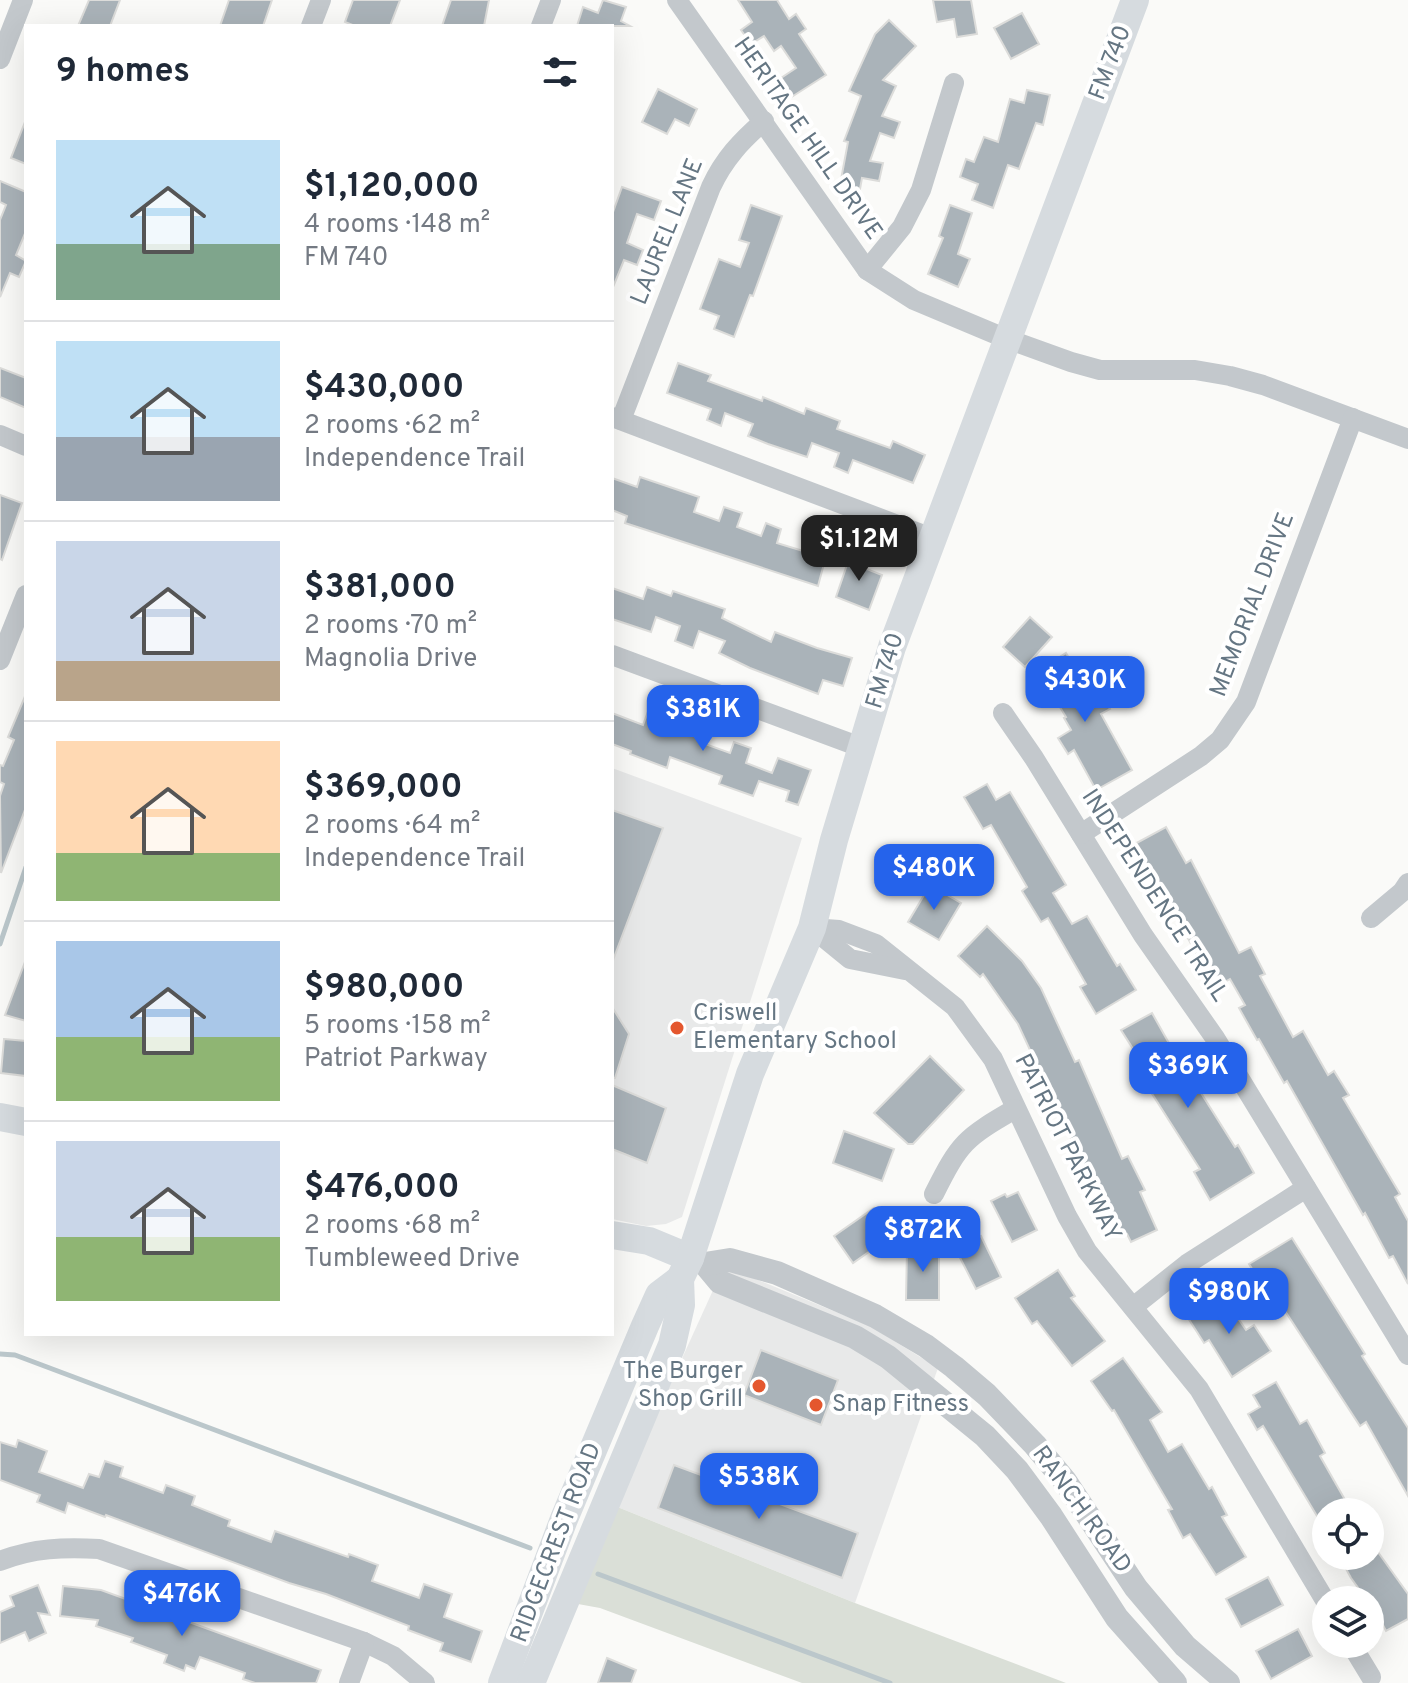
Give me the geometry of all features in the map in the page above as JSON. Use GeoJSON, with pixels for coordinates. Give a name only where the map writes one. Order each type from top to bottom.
{"type":"FeatureCollection","features":[{"type":"Feature","properties":{"kind":"main road","name":"FM 740"},"geometry":{"type":"LineString","coordinates":[[692,1267],[750,1074],[812,928],[834,840],[892,647],[1135,0]]}},
{"type":"Feature","properties":{"kind":"main road"},"geometry":{"type":"LineString","coordinates":[[0,1117],[24,1122]]}},
{"type":"Feature","properties":{"kind":"main road"},"geometry":{"type":"LineString","coordinates":[[614,1235],[649,1241],[692,1267]]}},
{"type":"Feature","properties":{"kind":"main road","name":"RIDGECREST ROAD"},"geometry":{"type":"LineString","coordinates":[[531,1683],[672,1345],[692,1267]]}},
{"type":"Feature","properties":{"kind":"main road","name":"RIDGECREST ROAD"},"geometry":{"type":"LineString","coordinates":[[502,1683],[564,1519],[659,1295],[692,1267]]}},
{"type":"Feature","properties":{"kind":"street"},"geometry":{"type":"LineString","coordinates":[[0,59],[23,0]]}},
{"type":"Feature","properties":{"kind":"street"},"geometry":{"type":"LineString","coordinates":[[312,24],[321,0]]}},
{"type":"Feature","properties":{"kind":"street"},"geometry":{"type":"LineString","coordinates":[[542,24],[551,0]]}},
{"type":"Feature","properties":{"kind":"street","name":"HERITAGE HILL DRIVE"},"geometry":{"type":"LineString","coordinates":[[677,0],[867,270],[914,300],[1007,339],[1100,370],[1195,370],[1230,376],[1263,385],[1408,439]]}},
{"type":"Feature","properties":{"kind":"street"},"geometry":{"type":"LineString","coordinates":[[867,270],[902,227],[921,190],[954,83]]}},
{"type":"Feature","properties":{"kind":"street","name":"LAUREL LANE"},"geometry":{"type":"LineString","coordinates":[[617,419],[723,161],[764,121]]}},
{"type":"Feature","properties":{"kind":"street","name":"MEMORIAL DRIVE"},"geometry":{"type":"LineString","coordinates":[[1081,834],[1201,756],[1233,724],[1246,702],[1353,418]]}},
{"type":"Feature","properties":{"kind":"street"},"geometry":{"type":"LineString","coordinates":[[617,419],[932,538]]}},
{"type":"Feature","properties":{"kind":"street"},"geometry":{"type":"LineString","coordinates":[[0,435],[24,445]]}},
{"type":"Feature","properties":{"kind":"street"},"geometry":{"type":"LineString","coordinates":[[0,660],[24,600]]}},
{"type":"Feature","properties":{"kind":"street"},"geometry":{"type":"LineString","coordinates":[[614,656],[863,748]]}},
{"type":"Feature","properties":{"kind":"street","name":"INDEPENDENCE TRAIL"},"geometry":{"type":"LineString","coordinates":[[1003,713],[1143,935],[1215,1038],[1408,1355]]}},
{"type":"Feature","properties":{"kind":"street"},"geometry":{"type":"LineString","coordinates":[[1371,918],[1402,892],[1408,883]]}},
{"type":"Feature","properties":{"kind":"street","name":"PATRIOT PARKWAY"},"geometry":{"type":"LineString","coordinates":[[812,928],[857,935],[893,956],[905,970],[955,1007],[993,1059],[1067,1216],[1087,1251],[1199,1389],[1316,1586]]}},
{"type":"Feature","properties":{"kind":"street"},"geometry":{"type":"LineString","coordinates":[[934,1194],[962,1143],[974,1132],[1015,1109]]}},
{"type":"Feature","properties":{"kind":"street"},"geometry":{"type":"LineString","coordinates":[[1133,1307],[1187,1264],[1306,1188]]}},
{"type":"Feature","properties":{"kind":"street","name":"RANCH ROAD"},"geometry":{"type":"LineString","coordinates":[[692,1267],[730,1260],[777,1273],[875,1316],[926,1346],[954,1367],[987,1395],[1035,1445],[1065,1481],[1136,1588],[1185,1646],[1228,1683]]}},
{"type":"Feature","properties":{"kind":"street","name":"RANCH ROAD"},"geometry":{"type":"LineString","coordinates":[[692,1267],[720,1282],[855,1337],[888,1357],[985,1436],[1017,1470],[1051,1516],[1117,1618],[1175,1683]]}},
{"type":"Feature","properties":{"kind":"street"},"geometry":{"type":"LineString","coordinates":[[915,1380],[922,1374],[941,1377],[1006,1433],[1035,1445]]}},
{"type":"Feature","properties":{"kind":"street"},"geometry":{"type":"LineString","coordinates":[[0,1561],[59,1547],[99,1549],[364,1642],[393,1656],[425,1683]]}},
{"type":"Feature","properties":{"kind":"street"},"geometry":{"type":"LineString","coordinates":[[349,1683],[364,1642]]}},
{"type":"Feature","properties":{"kind":"street"},"geometry":{"type":"LineString","coordinates":[[1359,1658],[1371,1677]]}},
{"type":"Feature","properties":{"kind":"shaded area","name":"Criswell Elementary School"},"geometry":{"type":"Polygon","coordinates":[[[614,769],[802,838],[682,1217],[666,1224],[646,1226],[614,1219],[614,769]]]}},
{"type":"Feature","properties":{"kind":"shaded area"},"geometry":{"type":"Polygon","coordinates":[[[724,1266],[870,1326],[938,1368],[855,1603],[615,1506],[724,1266]]]}},
{"type":"Feature","properties":{"kind":"shaded area"},"geometry":{"type":"Polygon","coordinates":[[[615,1506],[855,1603],[1066,1683],[802,1683],[600,1608],[578,1604],[615,1506]]]}},
{"type":"Feature","properties":{"kind":"building"},"geometry":{"type":"Polygon","coordinates":[[[89,0],[120,0],[111,24],[79,24],[89,0]]]}},
{"type":"Feature","properties":{"kind":"building"},"geometry":{"type":"Polygon","coordinates":[[[229,0],[272,0],[264,24],[221,24],[229,0]]]}},
{"type":"Feature","properties":{"kind":"building"},"geometry":{"type":"Polygon","coordinates":[[[353,0],[400,0],[391,24],[345,22],[353,0]]]}},
{"type":"Feature","properties":{"kind":"building"},"geometry":{"type":"Polygon","coordinates":[[[451,0],[489,0],[484,24],[443,24],[451,0]]]}},
{"type":"Feature","properties":{"kind":"building"},"geometry":{"type":"Polygon","coordinates":[[[603,0],[626,7],[621,21],[630,26],[578,24],[583,7],[598,13],[603,0]]]}},
{"type":"Feature","properties":{"kind":"building"},"geometry":{"type":"Polygon","coordinates":[[[738,0],[777,0],[789,19],[796,14],[806,29],[799,34],[826,75],[790,98],[778,80],[796,68],[781,46],[774,51],[764,36],[751,44],[741,30],[752,22],[738,0]]]}},
{"type":"Feature","properties":{"kind":"building"},"geometry":{"type":"Polygon","coordinates":[[[933,0],[971,0],[977,34],[957,37],[954,19],[937,22],[933,0]]]}},
{"type":"Feature","properties":{"kind":"building"},"geometry":{"type":"Polygon","coordinates":[[[1022,13],[1039,44],[1011,59],[994,28],[1022,13]]]}},
{"type":"Feature","properties":{"kind":"building"},"geometry":{"type":"Polygon","coordinates":[[[889,20],[916,46],[883,80],[896,86],[882,116],[900,122],[894,138],[880,133],[870,161],[883,163],[879,181],[862,178],[860,189],[840,185],[848,142],[844,141],[861,96],[849,91],[875,34],[889,20]]]}},
{"type":"Feature","properties":{"kind":"building"},"geometry":{"type":"Polygon","coordinates":[[[658,89],[697,109],[689,126],[675,119],[667,134],[642,122],[658,89]]]}},
{"type":"Feature","properties":{"kind":"building"},"geometry":{"type":"Polygon","coordinates":[[[1027,90],[1050,95],[1043,125],[1036,123],[1019,169],[1008,165],[993,208],[972,200],[978,184],[960,177],[966,159],[974,162],[984,137],[998,142],[1010,99],[1024,103],[1027,90]]]}},
{"type":"Feature","properties":{"kind":"building"},"geometry":{"type":"Polygon","coordinates":[[[24,125],[24,163],[11,158],[24,125]]]}},
{"type":"Feature","properties":{"kind":"building"},"geometry":{"type":"Polygon","coordinates":[[[0,181],[24,191],[24,236],[16,255],[24,260],[24,266],[19,277],[10,273],[0,297],[0,220],[6,205],[0,202],[0,181]]]}},
{"type":"Feature","properties":{"kind":"building"},"geometry":{"type":"Polygon","coordinates":[[[622,187],[661,201],[654,220],[637,214],[627,243],[643,250],[637,265],[624,260],[614,285],[614,209],[622,187]]]}},
{"type":"Feature","properties":{"kind":"building"},"geometry":{"type":"Polygon","coordinates":[[[751,205],[782,216],[753,296],[750,295],[734,337],[714,329],[719,316],[700,309],[719,259],[740,267],[749,243],[739,240],[751,205]]]}},
{"type":"Feature","properties":{"kind":"building"},"geometry":{"type":"Polygon","coordinates":[[[950,205],[972,213],[958,254],[970,259],[958,287],[928,274],[943,238],[939,236],[950,205]]]}},
{"type":"Feature","properties":{"kind":"building"},"geometry":{"type":"Polygon","coordinates":[[[678,363],[711,375],[708,381],[762,401],[763,397],[804,414],[806,408],[840,421],[837,429],[890,448],[893,441],[925,455],[913,483],[853,460],[848,473],[834,467],[839,453],[812,443],[807,457],[768,444],[748,436],[753,424],[725,413],[721,426],[707,420],[711,409],[667,393],[678,363]]]}},
{"type":"Feature","properties":{"kind":"building"},"geometry":{"type":"Polygon","coordinates":[[[0,368],[24,377],[24,407],[0,397],[0,368]]]}},
{"type":"Feature","properties":{"kind":"building"},"geometry":{"type":"Polygon","coordinates":[[[640,477],[699,497],[694,512],[719,521],[724,507],[742,513],[737,527],[761,536],[766,523],[781,529],[777,543],[803,551],[807,538],[829,545],[818,586],[625,523],[627,516],[614,511],[614,479],[637,487],[640,477]]]}},
{"type":"Feature","properties":{"kind":"building"},"geometry":{"type":"Polygon","coordinates":[[[0,495],[22,503],[2,560],[0,559],[0,495]]]}},
{"type":"Feature","properties":{"kind":"building"},"geometry":{"type":"Polygon","coordinates":[[[851,553],[867,559],[864,568],[882,575],[869,610],[836,597],[851,553]]]}},
{"type":"Feature","properties":{"kind":"building"},"geometry":{"type":"Polygon","coordinates":[[[647,587],[671,596],[673,591],[725,609],[722,618],[771,642],[775,632],[852,658],[843,686],[823,680],[818,694],[719,653],[725,641],[699,631],[693,648],[675,641],[680,626],[656,617],[651,632],[614,620],[614,589],[643,599],[647,587]]]}},
{"type":"Feature","properties":{"kind":"building"},"geometry":{"type":"Polygon","coordinates":[[[1030,617],[1052,637],[1025,667],[1003,647],[1030,617]]]}},
{"type":"Feature","properties":{"kind":"building"},"geometry":{"type":"Polygon","coordinates":[[[1066,653],[1094,700],[1102,696],[1110,709],[1101,714],[1132,770],[1096,790],[1074,750],[1068,754],[1058,738],[1071,730],[1038,671],[1066,653]]]}},
{"type":"Feature","properties":{"kind":"building"},"geometry":{"type":"Polygon","coordinates":[[[24,699],[24,812],[1,873],[0,796],[4,784],[0,782],[0,765],[3,766],[14,740],[8,737],[24,699]]]}},
{"type":"Feature","properties":{"kind":"building"},"geometry":{"type":"Polygon","coordinates":[[[650,706],[711,728],[705,744],[730,753],[734,742],[751,748],[746,763],[772,773],[778,758],[811,770],[798,805],[786,801],[789,791],[759,781],[753,796],[719,784],[722,776],[670,757],[667,768],[614,745],[614,714],[643,725],[650,706]]]}},
{"type":"Feature","properties":{"kind":"building"},"geometry":{"type":"Polygon","coordinates":[[[987,784],[996,800],[1010,792],[1066,885],[1053,893],[1072,924],[1087,916],[1117,966],[1120,964],[1136,990],[1096,1014],[1080,987],[1086,984],[1048,918],[1041,922],[1022,891],[1027,887],[991,825],[983,829],[964,797],[987,784]]]}},
{"type":"Feature","properties":{"kind":"building"},"geometry":{"type":"Polygon","coordinates":[[[614,811],[663,828],[614,957],[614,811]]]}},
{"type":"Feature","properties":{"kind":"building"},"geometry":{"type":"Polygon","coordinates":[[[1166,827],[1186,863],[1191,860],[1239,953],[1251,947],[1265,974],[1260,976],[1293,1037],[1303,1031],[1328,1075],[1334,1071],[1349,1095],[1343,1098],[1400,1194],[1395,1197],[1408,1221],[1408,1284],[1393,1256],[1389,1258],[1365,1213],[1363,1215],[1287,1081],[1284,1083],[1257,1040],[1239,1008],[1245,1005],[1230,979],[1221,984],[1206,957],[1200,960],[1150,870],[1145,872],[1131,846],[1166,827]]]}},
{"type":"Feature","properties":{"kind":"building"},"geometry":{"type":"Polygon","coordinates":[[[930,885],[961,903],[939,940],[908,922],[930,885]]]}},
{"type":"Feature","properties":{"kind":"building"},"geometry":{"type":"Polygon","coordinates":[[[987,926],[1022,961],[1041,988],[1075,1062],[1079,1060],[1122,1159],[1128,1156],[1145,1190],[1140,1192],[1157,1230],[1131,1242],[1127,1234],[1121,1236],[1080,1158],[1018,1024],[983,974],[980,977],[958,956],[987,926]]]}},
{"type":"Feature","properties":{"kind":"building"},"geometry":{"type":"Polygon","coordinates":[[[24,965],[24,1020],[5,1015],[24,965]]]}},
{"type":"Feature","properties":{"kind":"building"},"geometry":{"type":"Polygon","coordinates":[[[614,1010],[629,1034],[614,1078],[614,1010]]]}},
{"type":"Feature","properties":{"kind":"building"},"geometry":{"type":"Polygon","coordinates":[[[1152,1013],[1179,1061],[1184,1058],[1199,1083],[1196,1085],[1254,1173],[1210,1200],[1194,1172],[1200,1169],[1149,1089],[1156,1085],[1121,1030],[1152,1013]]]}},
{"type":"Feature","properties":{"kind":"building"},"geometry":{"type":"Polygon","coordinates":[[[4,1039],[24,1041],[24,1076],[1,1073],[4,1039]]]}},
{"type":"Feature","properties":{"kind":"building"},"geometry":{"type":"Polygon","coordinates":[[[930,1056],[964,1090],[913,1144],[908,1144],[874,1113],[930,1056]]]}},
{"type":"Feature","properties":{"kind":"building"},"geometry":{"type":"Polygon","coordinates":[[[614,1086],[666,1108],[647,1163],[614,1150],[614,1086]]]}},
{"type":"Feature","properties":{"kind":"building"},"geometry":{"type":"Polygon","coordinates":[[[844,1131],[894,1149],[882,1181],[833,1163],[844,1131]]]}},
{"type":"Feature","properties":{"kind":"building"},"geometry":{"type":"Polygon","coordinates":[[[1018,1192],[1037,1230],[1012,1242],[991,1201],[1018,1192]]]}},
{"type":"Feature","properties":{"kind":"building"},"geometry":{"type":"Polygon","coordinates":[[[874,1208],[893,1235],[853,1263],[834,1236],[874,1208]]]}},
{"type":"Feature","properties":{"kind":"building"},"geometry":{"type":"Polygon","coordinates":[[[981,1236],[1001,1277],[976,1289],[954,1246],[981,1236]]]}},
{"type":"Feature","properties":{"kind":"building"},"geometry":{"type":"Polygon","coordinates":[[[1292,1238],[1408,1428],[1408,1496],[1366,1422],[1360,1426],[1270,1288],[1266,1291],[1249,1264],[1292,1238]]]}},
{"type":"Feature","properties":{"kind":"building"},"geometry":{"type":"Polygon","coordinates":[[[907,1248],[939,1248],[939,1300],[906,1300],[907,1248]]]}},
{"type":"Feature","properties":{"kind":"building"},"geometry":{"type":"Polygon","coordinates":[[[1058,1270],[1075,1296],[1071,1298],[1105,1341],[1072,1366],[1037,1321],[1032,1324],[1015,1298],[1058,1270]]]}},
{"type":"Feature","properties":{"kind":"building"},"geometry":{"type":"Polygon","coordinates":[[[1222,1295],[1246,1330],[1254,1325],[1271,1351],[1232,1377],[1209,1340],[1204,1343],[1188,1318],[1222,1295]]]}},
{"type":"Feature","properties":{"kind":"building"},"geometry":{"type":"Polygon","coordinates":[[[761,1350],[838,1380],[821,1425],[744,1395],[761,1350]]]}},
{"type":"Feature","properties":{"kind":"building"},"geometry":{"type":"Polygon","coordinates":[[[1123,1358],[1162,1412],[1150,1420],[1168,1452],[1182,1444],[1209,1489],[1212,1487],[1227,1515],[1222,1517],[1246,1557],[1216,1575],[1190,1534],[1183,1538],[1168,1510],[1172,1509],[1114,1410],[1091,1381],[1123,1358]]]}},
{"type":"Feature","properties":{"kind":"building"},"geometry":{"type":"Polygon","coordinates":[[[1276,1382],[1300,1424],[1307,1420],[1325,1453],[1320,1456],[1344,1498],[1312,1498],[1312,1508],[1263,1426],[1257,1430],[1248,1414],[1260,1407],[1253,1395],[1276,1382]]]}},
{"type":"Feature","properties":{"kind":"building"},"geometry":{"type":"Polygon","coordinates":[[[18,1440],[47,1451],[39,1472],[83,1488],[89,1474],[99,1477],[105,1461],[123,1467],[120,1477],[163,1493],[166,1485],[195,1496],[192,1505],[230,1520],[228,1526],[271,1542],[275,1531],[348,1557],[349,1554],[378,1565],[372,1581],[419,1598],[424,1584],[452,1594],[444,1617],[482,1631],[471,1662],[440,1651],[443,1643],[408,1630],[409,1626],[326,1594],[106,1515],[68,1503],[65,1513],[37,1502],[40,1495],[0,1480],[0,1442],[16,1447],[18,1440]]]}},
{"type":"Feature","properties":{"kind":"building"},"geometry":{"type":"Polygon","coordinates":[[[674,1465],[858,1533],[842,1578],[658,1508],[674,1465]]]}},
{"type":"Feature","properties":{"kind":"building"},"geometry":{"type":"Polygon","coordinates":[[[1384,1561],[1408,1594],[1408,1619],[1386,1631],[1384,1586],[1357,1586],[1347,1570],[1384,1570],[1384,1561]]]}},
{"type":"Feature","properties":{"kind":"building"},"geometry":{"type":"Polygon","coordinates":[[[1268,1577],[1283,1605],[1241,1627],[1226,1599],[1268,1577]]]}},
{"type":"Feature","properties":{"kind":"building"},"geometry":{"type":"Polygon","coordinates":[[[38,1585],[50,1615],[38,1613],[46,1633],[29,1641],[25,1632],[0,1643],[0,1612],[14,1606],[10,1596],[38,1585]]]}},
{"type":"Feature","properties":{"kind":"building"},"geometry":{"type":"Polygon","coordinates":[[[63,1586],[101,1590],[321,1670],[316,1683],[255,1683],[243,1679],[245,1673],[200,1657],[195,1669],[186,1665],[184,1671],[164,1663],[167,1655],[131,1642],[133,1638],[96,1626],[98,1620],[60,1616],[63,1586]]]}},
{"type":"Feature","properties":{"kind":"building"},"geometry":{"type":"Polygon","coordinates":[[[1298,1629],[1312,1656],[1271,1679],[1256,1651],[1298,1629]]]}},
{"type":"Feature","properties":{"kind":"building"},"geometry":{"type":"Polygon","coordinates":[[[607,1658],[636,1670],[631,1683],[598,1683],[607,1658]]]}},
{"type":"Feature","properties":{"kind":"waterway"},"geometry":{"type":"LineString","coordinates":[[0,944],[24,873]]}},
{"type":"Feature","properties":{"kind":"waterway"},"geometry":{"type":"LineString","coordinates":[[0,1354],[15,1355],[530,1548]]}},
{"type":"Feature","properties":{"kind":"waterway"},"geometry":{"type":"LineString","coordinates":[[598,1574],[890,1683]]}},
{"type":"Feature","properties":{"kind":"place","name":"Criswell Elementary School"},"geometry":{"type":"Point","coordinates":[677,1028]}},
{"type":"Feature","properties":{"kind":"place","name":"The Burger Shop Grill"},"geometry":{"type":"Point","coordinates":[759,1386]}},
{"type":"Feature","properties":{"kind":"place","name":"Snap Fitness"},"geometry":{"type":"Point","coordinates":[816,1405]}}]}
